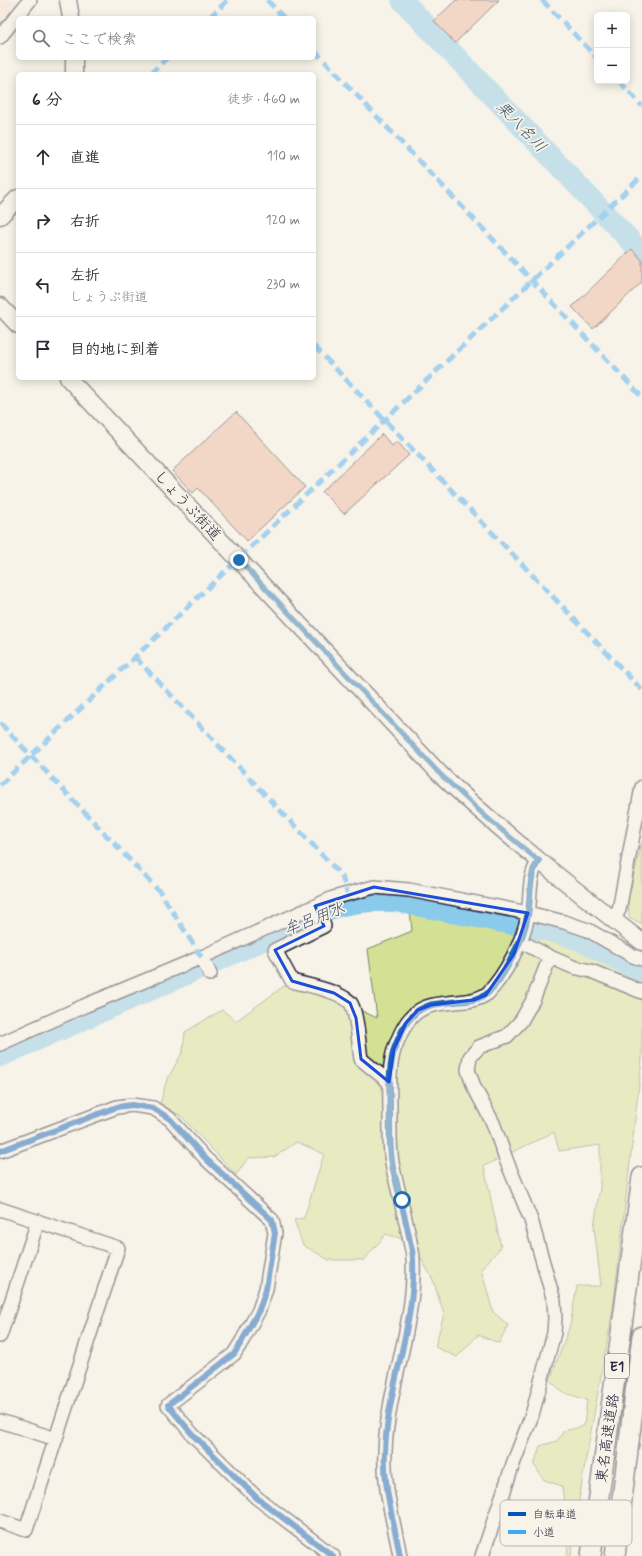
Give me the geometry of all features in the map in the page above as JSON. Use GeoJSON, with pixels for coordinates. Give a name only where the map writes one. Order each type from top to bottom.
{"type":"FeatureCollection","features":[{"type":"Feature","properties":{"kind":"highway","name":"東名高速道路"},"geometry":{"type":"LineString","coordinates":[[599,1500],[642,1177]]}},
{"type":"Feature","properties":{"kind":"highway","name":"東名高速道路"},"geometry":{"type":"LineString","coordinates":[[622,1500],[642,1336]]}},
{"type":"Feature","properties":{"kind":"highway","name":"東名高速道路"},"geometry":{"type":"LineString","coordinates":[[591,1556],[592,1546]]}},
{"type":"Feature","properties":{"kind":"highway","name":"東名高速道路"},"geometry":{"type":"LineString","coordinates":[[615,1556],[616,1546]]}},
{"type":"Feature","properties":{"kind":"main road"},"geometry":{"type":"LineString","coordinates":[[68,0],[71,16]]}},
{"type":"Feature","properties":{"kind":"main road"},"geometry":{"type":"LineString","coordinates":[[74,60],[74,72]]}},
{"type":"Feature","properties":{"kind":"main road"},"geometry":{"type":"LineString","coordinates":[[0,216],[16,200]]}},
{"type":"Feature","properties":{"kind":"main road"},"geometry":{"type":"LineString","coordinates":[[0,306],[16,323]]}},
{"type":"Feature","properties":{"kind":"main road","name":"しょうぶ街道"},"geometry":{"type":"LineString","coordinates":[[70,380],[440,774],[485,816],[539,861],[642,942]]}},
{"type":"Feature","properties":{"kind":"street"},"geometry":{"type":"LineString","coordinates":[[17,16],[30,0]]}},
{"type":"Feature","properties":{"kind":"street"},"geometry":{"type":"LineString","coordinates":[[0,37],[16,17]]}},
{"type":"Feature","properties":{"kind":"street"},"geometry":{"type":"LineString","coordinates":[[613,920],[618,910],[642,787]]}},
{"type":"Feature","properties":{"kind":"street"},"geometry":{"type":"LineString","coordinates":[[400,1556],[385,1478],[385,1452],[393,1391],[411,1306],[413,1257],[402,1200],[392,1166],[390,1145],[389,1082],[394,1049],[406,1023],[418,1010],[431,1004],[474,1000],[486,995],[499,981],[520,940],[528,915],[533,869],[539,861]]}},
{"type":"Feature","properties":{"kind":"street"},"geometry":{"type":"LineString","coordinates":[[0,1044],[84,1006],[316,908],[333,898],[374,887],[408,890],[564,922],[588,930],[633,956],[642,959]]}},
{"type":"Feature","properties":{"kind":"street"},"geometry":{"type":"LineString","coordinates":[[316,908],[324,926],[275,950],[292,981],[334,993],[350,1003],[356,1018],[361,1059],[389,1082]]}},
{"type":"Feature","properties":{"kind":"street"},"geometry":{"type":"LineString","coordinates":[[520,940],[550,957],[573,967],[597,974],[642,992]]}},
{"type":"Feature","properties":{"kind":"street"},"geometry":{"type":"LineString","coordinates":[[501,1500],[532,1415],[554,1333],[554,1301],[531,1220],[493,1124],[474,1087],[468,1070],[470,1057],[479,1046],[507,1036],[521,1022],[550,957]]}},
{"type":"Feature","properties":{"kind":"street"},"geometry":{"type":"LineString","coordinates":[[204,961],[210,974]]}},
{"type":"Feature","properties":{"kind":"street"},"geometry":{"type":"LineString","coordinates":[[0,1150],[117,1107],[132,1105],[153,1108],[170,1119],[206,1159],[272,1220],[274,1233],[266,1289],[259,1310],[242,1341],[234,1354],[168,1405],[193,1436],[257,1498],[333,1556]]}},
{"type":"Feature","properties":{"kind":"street"},"geometry":{"type":"LineString","coordinates":[[0,1208],[118,1248],[26,1530],[0,1521]]}},
{"type":"Feature","properties":{"kind":"street"},"geometry":{"type":"LineString","coordinates":[[0,1336],[38,1221]]}},
{"type":"Feature","properties":{"kind":"street"},"geometry":{"type":"LineString","coordinates":[[0,1421],[56,1439]]}},
{"type":"Feature","properties":{"kind":"street"},"geometry":{"type":"LineString","coordinates":[[482,1556],[500,1503]]}},
{"type":"Feature","properties":{"kind":"highlighted area"},"geometry":{"type":"Polygon","coordinates":[[[374,887],[528,913],[514,954],[486,995],[474,1000],[431,1005],[418,1010],[406,1023],[394,1049],[389,1082],[361,1059],[356,1018],[350,1003],[334,993],[292,981],[275,950],[324,926],[315,906],[374,887]]]}},
{"type":"Feature","properties":{"kind":"shaded area"},"geometry":{"type":"Polygon","coordinates":[[[0,0],[24,0],[0,29],[0,0]]]}},
{"type":"Feature","properties":{"kind":"green space"},"geometry":{"type":"Polygon","coordinates":[[[642,842],[642,924],[629,917],[628,899],[642,842]]]}},
{"type":"Feature","properties":{"kind":"green space"},"geometry":{"type":"Polygon","coordinates":[[[410,910],[516,932],[567,946],[606,959],[642,981],[642,1059],[613,1309],[579,1500],[564,1500],[562,1486],[544,1480],[534,1465],[540,1446],[557,1441],[564,1431],[584,1426],[587,1400],[562,1392],[550,1380],[570,1325],[577,1286],[601,1286],[594,1226],[600,1188],[600,1145],[559,1151],[554,1132],[484,1166],[501,1247],[481,1269],[493,1312],[508,1325],[499,1343],[478,1335],[457,1357],[435,1347],[444,1314],[433,1280],[412,1242],[386,1234],[364,1260],[329,1260],[303,1245],[294,1220],[304,1218],[324,1154],[297,1142],[274,1157],[248,1158],[236,1175],[181,1116],[160,1104],[166,1082],[183,1051],[185,1032],[222,1010],[236,1021],[284,986],[336,999],[377,1018],[368,949],[412,931],[410,910]]]}},
{"type":"Feature","properties":{"kind":"green space"},"geometry":{"type":"Polygon","coordinates":[[[566,1546],[572,1546],[571,1556],[567,1556],[568,1548],[566,1546]]]}},
{"type":"Feature","properties":{"kind":"building"},"geometry":{"type":"Polygon","coordinates":[[[456,0],[499,0],[455,43],[434,21],[456,0]]]}},
{"type":"Feature","properties":{"kind":"building"},"geometry":{"type":"Polygon","coordinates":[[[632,249],[642,260],[642,282],[593,329],[572,307],[632,249]]]}},
{"type":"Feature","properties":{"kind":"building"},"geometry":{"type":"Polygon","coordinates":[[[236,412],[305,487],[247,541],[198,488],[193,493],[172,471],[236,412]]]}},
{"type":"Feature","properties":{"kind":"building"},"geometry":{"type":"Polygon","coordinates":[[[382,434],[392,446],[397,441],[409,455],[344,514],[322,492],[382,434]]]}},
{"type":"Feature","properties":{"kind":"waterway","name":"栗八名川"},"geometry":{"type":"LineString","coordinates":[[402,0],[642,253]]}},
{"type":"Feature","properties":{"kind":"waterway","name":"牟呂用水"},"geometry":{"type":"LineString","coordinates":[[0,1056],[295,926],[329,909],[353,903],[395,901],[560,933],[580,940],[642,972]]}},
{"type":"Feature","properties":{"kind":"marked path"},"geometry":{"type":"LineString","coordinates":[[211,16],[228,0]]}},
{"type":"Feature","properties":{"kind":"marked path"},"geometry":{"type":"LineString","coordinates":[[267,0],[282,16]]}},
{"type":"Feature","properties":{"kind":"marked path"},"geometry":{"type":"LineString","coordinates":[[542,0],[594,55]]}},
{"type":"Feature","properties":{"kind":"marked path"},"geometry":{"type":"LineString","coordinates":[[316,52],[642,397]]}},
{"type":"Feature","properties":{"kind":"marked path"},"geometry":{"type":"LineString","coordinates":[[152,72],[165,60]]}},
{"type":"Feature","properties":{"kind":"marked path"},"geometry":{"type":"LineString","coordinates":[[622,84],[642,106]]}},
{"type":"Feature","properties":{"kind":"marked path"},"geometry":{"type":"LineString","coordinates":[[0,785],[642,176]]}},
{"type":"Feature","properties":{"kind":"marked path"},"geometry":{"type":"LineString","coordinates":[[316,348],[642,690]]}},
{"type":"Feature","properties":{"kind":"marked path"},"geometry":{"type":"LineString","coordinates":[[135,657],[342,876],[347,893]]}},
{"type":"Feature","properties":{"kind":"marked path"},"geometry":{"type":"LineString","coordinates":[[0,723],[160,892],[204,961]]}},
{"type":"Feature","properties":{"kind":"cycle path"},"geometry":{"type":"LineString","coordinates":[[400,1556],[387,1491],[385,1452],[391,1404],[410,1308],[413,1284],[413,1253],[391,1154],[391,1063],[395,1047],[407,1022],[421,1009],[440,1004],[478,998],[488,993],[495,985],[508,967],[523,935],[528,914],[531,879],[535,867],[539,861]]}},
{"type":"Feature","properties":{"kind":"cycle path"},"geometry":{"type":"LineString","coordinates":[[0,1151],[117,1107],[132,1105],[153,1108],[170,1119],[206,1159],[272,1220],[275,1233],[266,1289],[259,1310],[242,1341],[234,1354],[168,1405],[193,1435],[257,1498],[333,1556]]}},
{"type":"Feature","properties":{"kind":"route"},"geometry":{"type":"LineString","coordinates":[[239,560],[440,774],[485,816],[539,861],[533,869],[528,913],[520,942],[499,981],[486,995],[474,1000],[431,1004],[418,1010],[406,1023],[394,1049],[389,1082],[390,1145],[392,1166],[402,1200]]}}]}
